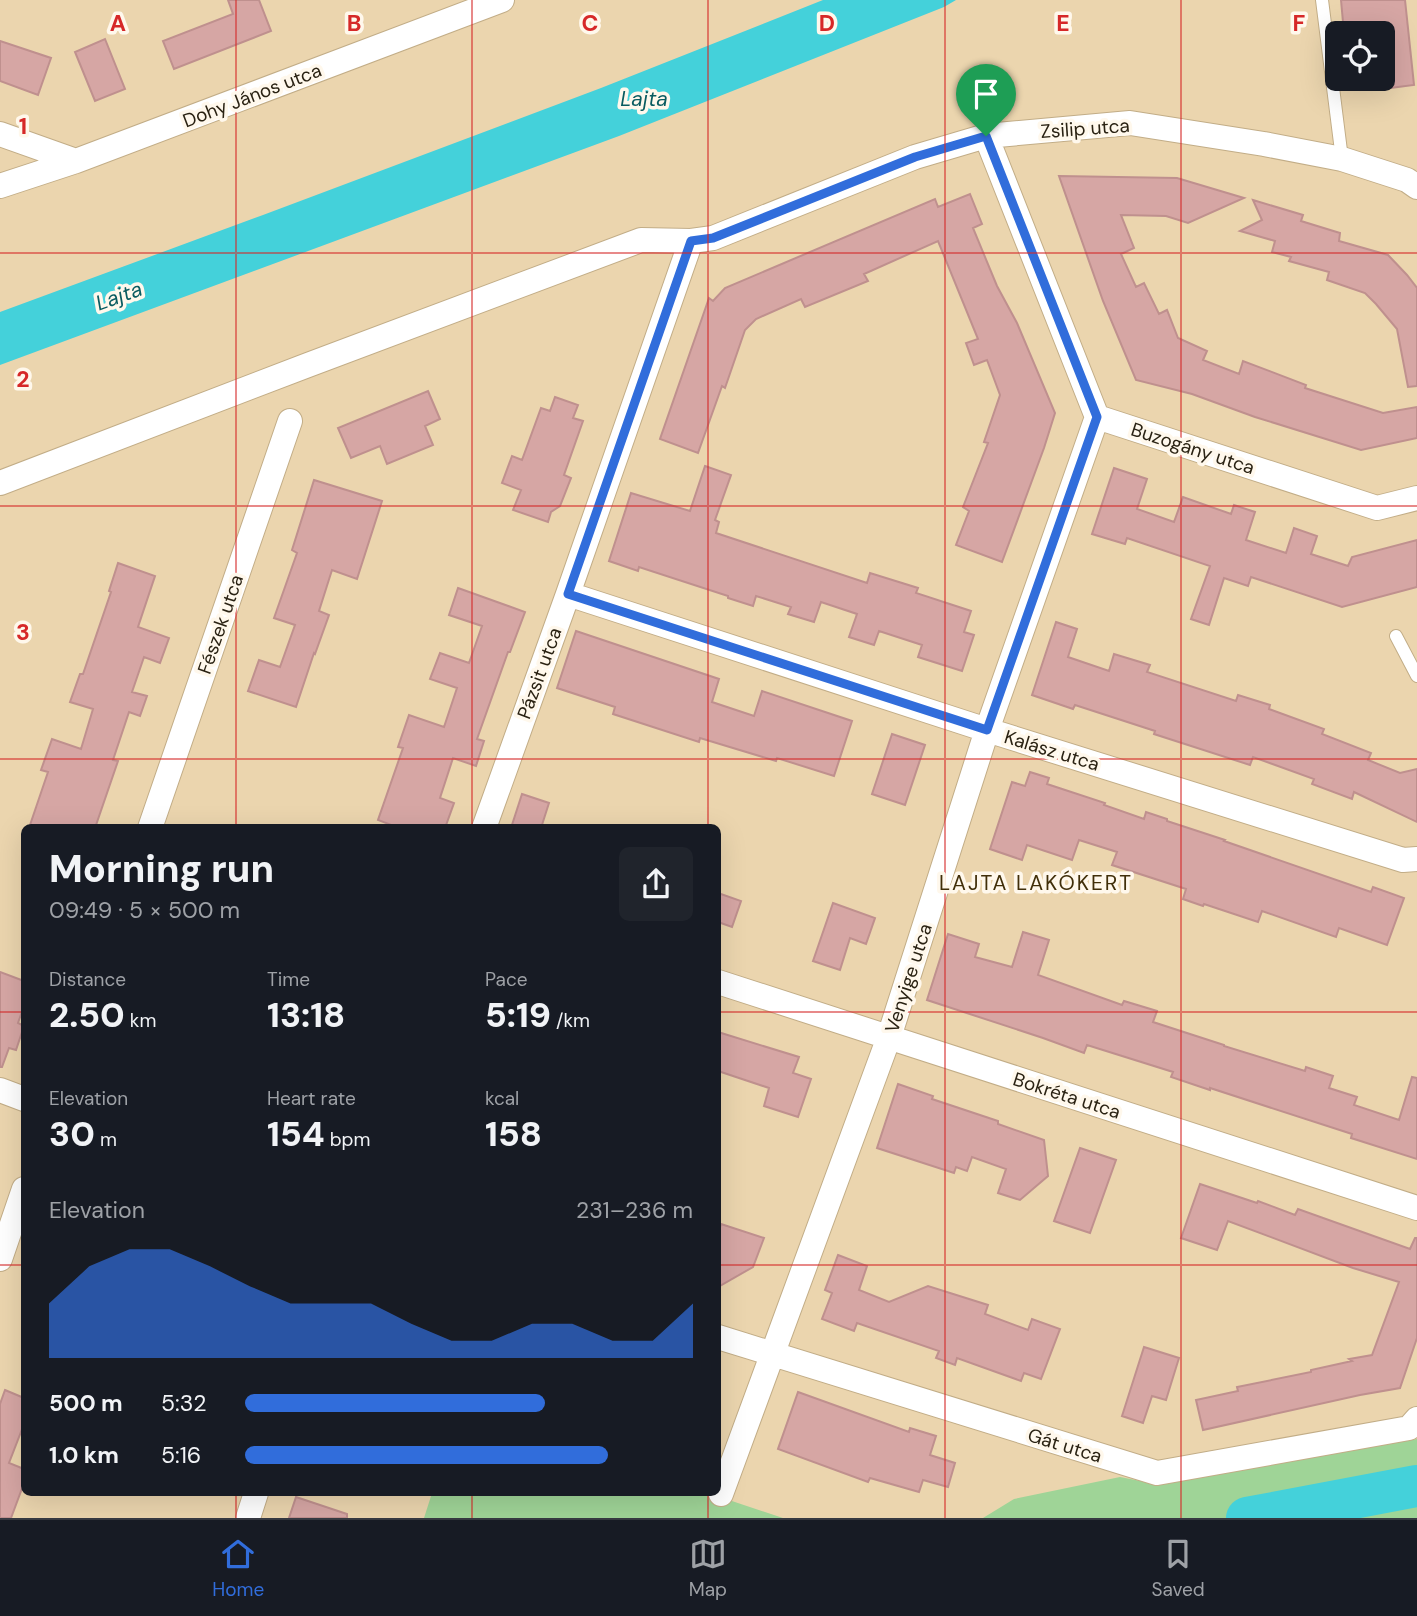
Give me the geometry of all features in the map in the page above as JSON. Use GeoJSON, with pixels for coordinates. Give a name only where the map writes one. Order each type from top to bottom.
{"type":"FeatureCollection","features":[{"type":"Feature","properties":{"kind":"street","name":"Dohy János utca"},"geometry":{"type":"LineString","coordinates":[[0,186],[76,161],[502,0]]}},
{"type":"Feature","properties":{"kind":"street","name":"Zsilip utca"},"geometry":{"type":"LineString","coordinates":[[0,483],[641,240],[691,241],[713,238],[915,157],[986,136],[1130,123],[1342,159],[1414,182]]}},
{"type":"Feature","properties":{"kind":"street"},"geometry":{"type":"LineString","coordinates":[[0,134],[76,161]]}},
{"type":"Feature","properties":{"kind":"street"},"geometry":{"type":"LineString","coordinates":[[986,136],[1097,417]]}},
{"type":"Feature","properties":{"kind":"street","name":"Pázsit utca"},"geometry":{"type":"LineString","coordinates":[[485,824],[691,241]]}},
{"type":"Feature","properties":{"kind":"street","name":"Buzogány utca"},"geometry":{"type":"LineString","coordinates":[[1097,417],[1377,508],[1417,498]]}},
{"type":"Feature","properties":{"kind":"street","name":"Venyige utca"},"geometry":{"type":"LineString","coordinates":[[721,1491],[889,1037],[987,730],[1097,417]]}},
{"type":"Feature","properties":{"kind":"street","name":"Fészek utca"},"geometry":{"type":"LineString","coordinates":[[151,824],[290,421]]}},
{"type":"Feature","properties":{"kind":"street","name":"Kalász utca"},"geometry":{"type":"LineString","coordinates":[[568,594],[987,730],[1403,860],[1417,859]]}},
{"type":"Feature","properties":{"kind":"street","name":"Bokréta utca"},"geometry":{"type":"LineString","coordinates":[[721,983],[1417,1208]]}},
{"type":"Feature","properties":{"kind":"street"},"geometry":{"type":"LineString","coordinates":[[0,1090],[21,1098]]}},
{"type":"Feature","properties":{"kind":"street"},"geometry":{"type":"LineString","coordinates":[[0,1259],[21,1198]]}},
{"type":"Feature","properties":{"kind":"street","name":"Gát utca"},"geometry":{"type":"LineString","coordinates":[[721,1338],[1157,1473],[1409,1428],[1417,1419]]}},
{"type":"Feature","properties":{"kind":"street"},"geometry":{"type":"LineString","coordinates":[[248,1518],[256,1496]]}},
{"type":"Feature","properties":{"kind":"lane"},"geometry":{"type":"LineString","coordinates":[[1322,0],[1342,159]]}},
{"type":"Feature","properties":{"kind":"lane"},"geometry":{"type":"LineString","coordinates":[[1396,636],[1417,676]]}},
{"type":"Feature","properties":{"kind":"green space"},"geometry":{"type":"Polygon","coordinates":[[[1417,1439],[1417,1518],[983,1518],[1014,1499],[1120,1477],[1156,1484],[1417,1439]]]}},
{"type":"Feature","properties":{"kind":"green space"},"geometry":{"type":"Polygon","coordinates":[[[431,1496],[717,1496],[783,1518],[424,1518],[431,1496]]]}},
{"type":"Feature","properties":{"kind":"water","name":"Lajta"},"geometry":{"type":"Polygon","coordinates":[[[823,0],[956,0],[619,136],[0,365],[0,312],[601,88],[823,0]]]}},
{"type":"Feature","properties":{"kind":"building"},"geometry":{"type":"Polygon","coordinates":[[[228,0],[259,0],[271,31],[174,69],[163,41],[233,14],[228,0]]]}},
{"type":"Feature","properties":{"kind":"building"},"geometry":{"type":"Polygon","coordinates":[[[1341,0],[1405,0],[1414,85],[1395,87],[1395,21],[1343,21],[1341,0]]]}},
{"type":"Feature","properties":{"kind":"building"},"geometry":{"type":"Polygon","coordinates":[[[105,39],[125,89],[95,101],[75,52],[105,39]]]}},
{"type":"Feature","properties":{"kind":"building"},"geometry":{"type":"Polygon","coordinates":[[[0,41],[51,58],[38,95],[0,81],[0,41]]]}},
{"type":"Feature","properties":{"kind":"building"},"geometry":{"type":"Polygon","coordinates":[[[1059,176],[1177,178],[1244,198],[1188,223],[1166,216],[1121,215],[1134,248],[1121,254],[1136,287],[1144,283],[1159,314],[1167,310],[1178,338],[1207,351],[1203,360],[1239,374],[1243,361],[1306,385],[1305,388],[1383,413],[1417,407],[1417,438],[1361,450],[1192,394],[1136,380],[1103,301],[1059,176]]]}},
{"type":"Feature","properties":{"kind":"building"},"geometry":{"type":"Polygon","coordinates":[[[970,194],[982,224],[973,228],[1055,413],[1002,562],[956,545],[969,511],[963,507],[988,443],[984,442],[1000,395],[987,360],[974,365],[966,343],[978,339],[938,241],[864,274],[868,281],[805,307],[801,299],[756,319],[745,330],[698,453],[660,439],[709,298],[713,301],[725,288],[935,199],[938,207],[970,194]]]}},
{"type":"Feature","properties":{"kind":"building"},"geometry":{"type":"Polygon","coordinates":[[[1253,200],[1303,215],[1301,221],[1340,233],[1339,241],[1388,255],[1407,275],[1417,288],[1417,386],[1408,387],[1397,329],[1365,293],[1327,280],[1329,272],[1289,261],[1291,257],[1272,252],[1275,241],[1240,231],[1262,220],[1253,200]]]}},
{"type":"Feature","properties":{"kind":"building"},"geometry":{"type":"Polygon","coordinates":[[[428,391],[440,419],[425,426],[433,445],[387,464],[380,446],[351,458],[338,428],[428,391]]]}},
{"type":"Feature","properties":{"kind":"building"},"geometry":{"type":"Polygon","coordinates":[[[555,397],[578,405],[573,418],[583,421],[564,475],[571,478],[560,506],[551,512],[548,522],[513,510],[521,490],[502,483],[512,456],[522,460],[541,408],[550,411],[555,397]]]}},
{"type":"Feature","properties":{"kind":"building"},"geometry":{"type":"Polygon","coordinates":[[[705,466],[731,475],[715,520],[719,522],[716,533],[867,583],[870,573],[918,588],[916,593],[971,611],[964,632],[974,635],[962,671],[918,657],[922,645],[879,631],[874,645],[849,637],[857,614],[821,602],[814,622],[788,614],[791,607],[756,596],[753,606],[639,567],[638,571],[609,561],[631,493],[690,511],[705,466]]]}},
{"type":"Feature","properties":{"kind":"building"},"geometry":{"type":"Polygon","coordinates":[[[1114,468],[1147,479],[1137,509],[1174,522],[1183,497],[1231,514],[1234,505],[1255,512],[1246,540],[1286,553],[1294,528],[1317,536],[1311,554],[1348,566],[1352,557],[1417,540],[1417,587],[1342,607],[1251,577],[1248,586],[1224,578],[1209,625],[1191,619],[1210,566],[1127,538],[1125,544],[1092,534],[1114,468]]]}},
{"type":"Feature","properties":{"kind":"building"},"geometry":{"type":"Polygon","coordinates":[[[314,480],[382,501],[357,579],[332,570],[319,611],[329,615],[296,707],[248,691],[259,660],[280,667],[295,625],[274,618],[297,553],[292,550],[314,480]]]}},
{"type":"Feature","properties":{"kind":"building"},"geometry":{"type":"Polygon","coordinates":[[[118,563],[155,576],[138,627],[169,638],[160,663],[144,657],[132,692],[147,696],[140,716],[129,712],[113,760],[118,761],[96,824],[30,824],[48,772],[41,770],[52,739],[81,749],[93,709],[70,702],[80,674],[83,674],[111,592],[109,591],[118,563]]]}},
{"type":"Feature","properties":{"kind":"building"},"geometry":{"type":"Polygon","coordinates":[[[458,588],[525,612],[477,739],[484,741],[476,766],[453,758],[440,798],[454,803],[446,824],[388,824],[378,820],[403,748],[398,747],[409,715],[444,727],[457,688],[430,679],[440,653],[469,663],[482,626],[449,615],[458,588]]]}},
{"type":"Feature","properties":{"kind":"building"},"geometry":{"type":"Polygon","coordinates":[[[1056,622],[1077,629],[1068,657],[1109,671],[1114,654],[1150,665],[1147,672],[1236,701],[1238,695],[1270,705],[1269,709],[1324,729],[1322,734],[1371,753],[1368,760],[1400,773],[1417,769],[1417,822],[1354,792],[1352,799],[1312,784],[1314,779],[1253,757],[1250,765],[1075,705],[1073,709],[1032,695],[1056,622]]]}},
{"type":"Feature","properties":{"kind":"building"},"geometry":{"type":"Polygon","coordinates":[[[576,631],[719,679],[712,702],[754,716],[762,691],[852,721],[834,776],[700,738],[699,742],[613,714],[615,707],[557,688],[576,631]]]}},
{"type":"Feature","properties":{"kind":"building"},"geometry":{"type":"Polygon","coordinates":[[[892,734],[925,745],[905,805],[872,794],[892,734]]]}},
{"type":"Feature","properties":{"kind":"building"},"geometry":{"type":"Polygon","coordinates":[[[1030,772],[1049,778],[1047,784],[1144,819],[1146,812],[1371,892],[1373,887],[1404,898],[1387,945],[1339,928],[1336,937],[1262,911],[1258,922],[1204,904],[1203,906],[1183,899],[1186,889],[1112,865],[1117,852],[1079,840],[1072,860],[1027,845],[1022,860],[990,849],[1012,782],[1025,786],[1030,772]]]}},
{"type":"Feature","properties":{"kind":"building"},"geometry":{"type":"Polygon","coordinates":[[[522,794],[549,803],[542,824],[512,824],[522,794]]]}},
{"type":"Feature","properties":{"kind":"building"},"geometry":{"type":"Polygon","coordinates":[[[721,894],[741,901],[732,927],[721,923],[721,894]]]}},
{"type":"Feature","properties":{"kind":"building"},"geometry":{"type":"Polygon","coordinates":[[[833,903],[875,918],[866,944],[850,938],[840,970],[813,961],[833,903]]]}},
{"type":"Feature","properties":{"kind":"building"},"geometry":{"type":"Polygon","coordinates":[[[1023,932],[1049,940],[1038,975],[1122,1005],[1124,1001],[1157,1011],[1153,1022],[1305,1071],[1306,1067],[1333,1076],[1329,1088],[1357,1097],[1354,1105],[1399,1120],[1412,1077],[1417,1078],[1417,1159],[1351,1138],[1352,1134],[1171,1077],[1173,1072],[1087,1045],[1084,1053],[927,1000],[948,934],[979,944],[975,957],[1012,967],[1023,932]]]}},
{"type":"Feature","properties":{"kind":"building"},"geometry":{"type":"Polygon","coordinates":[[[0,972],[21,980],[21,1014],[18,1023],[21,1024],[21,1035],[16,1050],[9,1048],[0,1067],[0,972]]]}},
{"type":"Feature","properties":{"kind":"building"},"geometry":{"type":"Polygon","coordinates":[[[721,1033],[799,1057],[793,1073],[811,1079],[798,1117],[764,1106],[769,1088],[721,1072],[721,1033]]]}},
{"type":"Feature","properties":{"kind":"building"},"geometry":{"type":"Polygon","coordinates":[[[898,1084],[1044,1140],[1048,1176],[1020,1200],[998,1193],[1006,1169],[972,1157],[967,1171],[956,1167],[954,1173],[877,1148],[898,1084]]]}},
{"type":"Feature","properties":{"kind":"building"},"geometry":{"type":"Polygon","coordinates":[[[1080,1148],[1116,1160],[1090,1233],[1054,1221],[1080,1148]]]}},
{"type":"Feature","properties":{"kind":"building"},"geometry":{"type":"Polygon","coordinates":[[[1200,1184],[1295,1215],[1298,1209],[1410,1249],[1417,1238],[1417,1338],[1400,1388],[1203,1430],[1196,1400],[1238,1391],[1237,1387],[1311,1372],[1352,1361],[1349,1359],[1372,1355],[1399,1282],[1353,1268],[1228,1221],[1217,1250],[1181,1238],[1200,1184]]]}},
{"type":"Feature","properties":{"kind":"building"},"geometry":{"type":"Polygon","coordinates":[[[721,1224],[764,1238],[753,1267],[721,1285],[721,1224]]]}},
{"type":"Feature","properties":{"kind":"building"},"geometry":{"type":"Polygon","coordinates":[[[838,1255],[867,1266],[859,1290],[889,1302],[928,1286],[988,1305],[985,1314],[1028,1330],[1032,1319],[1060,1329],[1041,1379],[1024,1373],[1021,1381],[957,1358],[955,1365],[936,1358],[939,1351],[857,1323],[854,1331],[822,1319],[832,1293],[825,1290],[838,1255]]]}},
{"type":"Feature","properties":{"kind":"building"},"geometry":{"type":"Polygon","coordinates":[[[1144,1347],[1179,1358],[1166,1400],[1152,1396],[1143,1423],[1122,1416],[1144,1347]]]}},
{"type":"Feature","properties":{"kind":"building"},"geometry":{"type":"Polygon","coordinates":[[[5,1390],[21,1397],[21,1432],[9,1463],[21,1468],[21,1491],[11,1518],[0,1518],[0,1404],[5,1390]]]}},
{"type":"Feature","properties":{"kind":"building"},"geometry":{"type":"Polygon","coordinates":[[[798,1392],[909,1432],[910,1428],[936,1436],[930,1455],[955,1463],[948,1487],[923,1480],[919,1492],[870,1478],[868,1482],[778,1449],[798,1392]]]}},
{"type":"Feature","properties":{"kind":"building"},"geometry":{"type":"Polygon","coordinates":[[[296,1497],[347,1514],[347,1518],[289,1518],[296,1497]]]}},
{"type":"Feature","properties":{"kind":"waterway"},"geometry":{"type":"LineString","coordinates":[[1247,1518],[1417,1486]]}},
{"type":"Feature","properties":{"kind":"district","name":"LAJTA LAKÓKERT"},"geometry":{"type":"Point","coordinates":[1036,883]}},
{"type":"Feature","properties":{"kind":"route"},"geometry":{"type":"LineString","coordinates":[[986,136],[1097,417],[987,730],[568,594],[691,241],[713,238],[915,157],[986,136]]}}]}
